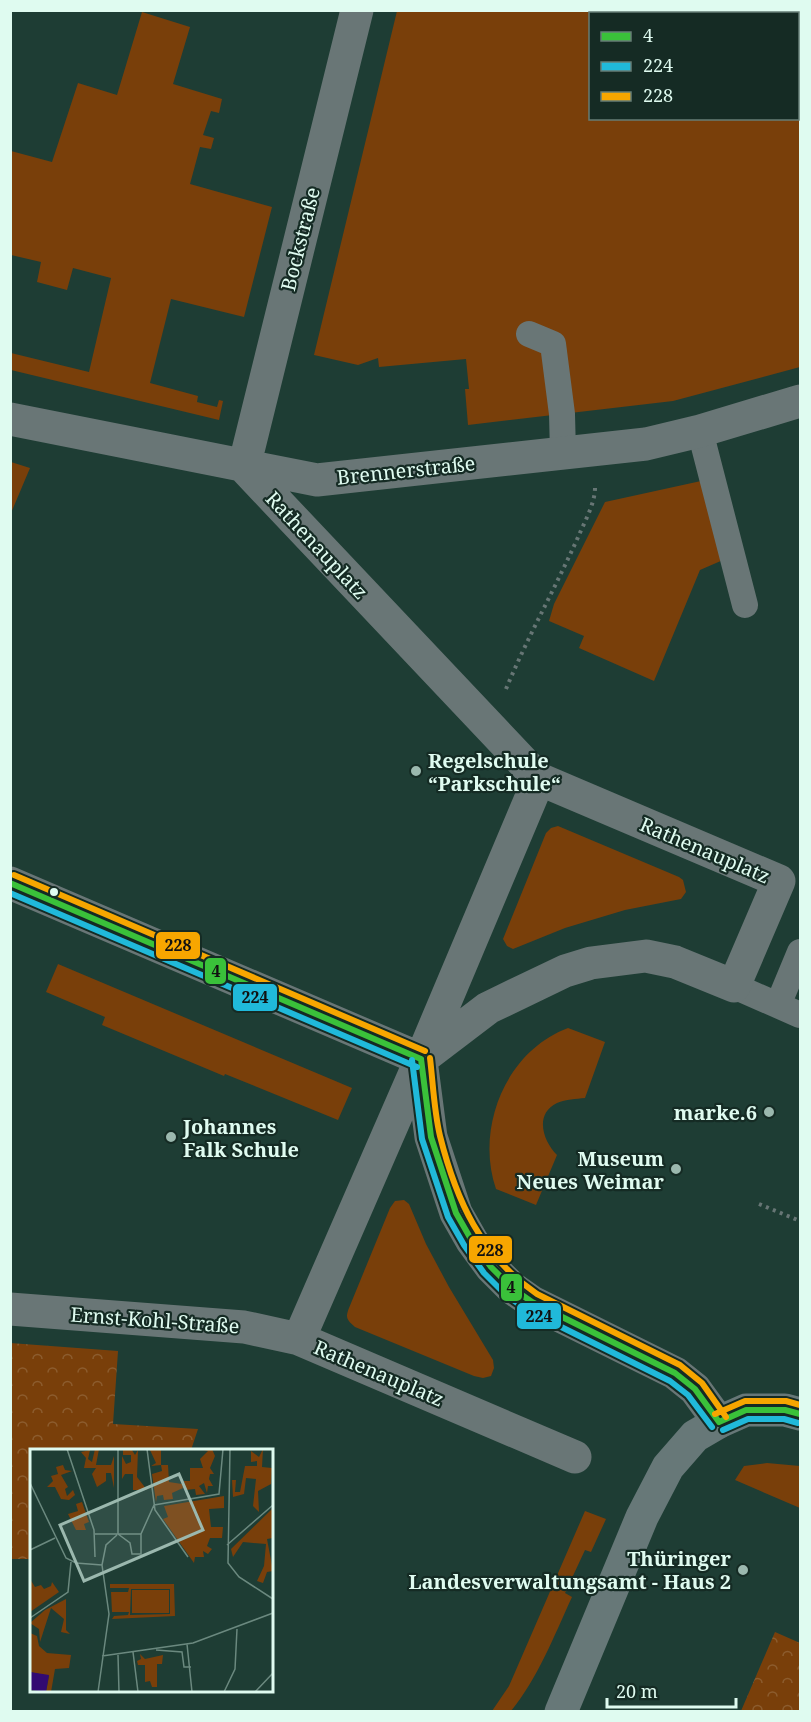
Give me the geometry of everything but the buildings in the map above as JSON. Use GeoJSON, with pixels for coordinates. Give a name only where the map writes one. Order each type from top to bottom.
{"type":"FeatureCollection","features":[{"type":"Feature","properties":{"kind":"street","name":"Bockstraße"},"geometry":{"type":"LineString","coordinates":[[244,467],[357,10]]}},
{"type":"Feature","properties":{"kind":"street","name":"Brennerstraße"},"geometry":{"type":"LineString","coordinates":[[10,419],[316,480],[646,444],[700,431],[801,401]]}},
{"type":"Feature","properties":{"kind":"street","name":"Rathenauplatz"},"geometry":{"type":"LineString","coordinates":[[244,467],[538,779],[779,881],[734,986],[675,962],[646,957],[591,963],[565,971],[488,1008],[421,1059]]}},
{"type":"Feature","properties":{"kind":"street","name":"Rathenauplatz"},"geometry":{"type":"LineString","coordinates":[[538,779],[421,1059],[299,1339],[575,1457]]}},
{"type":"Feature","properties":{"kind":"street"},"geometry":{"type":"LineString","coordinates":[[10,883],[421,1059]]}},
{"type":"Feature","properties":{"kind":"street","name":"Rathenauplatz"},"geometry":{"type":"LineString","coordinates":[[421,1059],[431,1137],[456,1214],[491,1267],[512,1288],[532,1302],[675,1373],[695,1389],[719,1422]]}},
{"type":"Feature","properties":{"kind":"street","name":"Ernst-Kohl-Straße"},"geometry":{"type":"LineString","coordinates":[[10,1310],[244,1327],[299,1339]]}},
{"type":"Feature","properties":{"kind":"street"},"geometry":{"type":"LineString","coordinates":[[561,1712],[642,1516],[668,1467],[695,1436],[746,1410],[785,1410],[801,1414]]}},
{"type":"Feature","properties":{"kind":"lane"},"geometry":{"type":"LineString","coordinates":[[529,334],[553,344],[562,414],[563,453]]}},
{"type":"Feature","properties":{"kind":"lane"},"geometry":{"type":"LineString","coordinates":[[700,431],[745,605]]}},
{"type":"Feature","properties":{"kind":"lane"},"geometry":{"type":"LineString","coordinates":[[734,986],[789,1010],[801,952]]}},
{"type":"Feature","properties":{"kind":"path"},"geometry":{"type":"LineString","coordinates":[[490,728],[516,665],[590,510],[595,493],[595,450]]}},
{"type":"Feature","properties":{"kind":"path"},"geometry":{"type":"LineString","coordinates":[[759,1204],[801,1221]]}},
{"type":"Feature","properties":{"kind":"green space"},"geometry":{"type":"Polygon","coordinates":[[[397,11],[800,11],[800,367],[673,401],[468,425],[465,389],[469,389],[466,359],[379,367],[378,358],[358,365],[314,355],[397,11]]]}},
{"type":"Feature","properties":{"kind":"green space"},"geometry":{"type":"Polygon","coordinates":[[[142,12],[190,27],[173,84],[222,99],[219,113],[211,111],[203,135],[214,138],[211,149],[200,147],[190,184],[272,207],[244,317],[171,299],[150,383],[198,396],[197,402],[217,407],[219,400],[223,401],[219,420],[11,370],[11,353],[89,372],[111,278],[73,268],[67,290],[37,282],[41,262],[11,255],[11,151],[52,162],[78,83],[117,95],[142,12]]]}},
{"type":"Feature","properties":{"kind":"green space"},"geometry":{"type":"Polygon","coordinates":[[[10,462],[30,468],[11,513],[10,462]]]}},
{"type":"Feature","properties":{"kind":"green space"},"geometry":{"type":"Polygon","coordinates":[[[701,481],[723,560],[700,570],[654,681],[579,648],[584,636],[549,621],[554,604],[605,502],[701,481]]]}},
{"type":"Feature","properties":{"kind":"green space"},"geometry":{"type":"Polygon","coordinates":[[[558,826],[679,877],[683,880],[686,892],[681,899],[625,910],[565,928],[513,949],[507,946],[503,939],[546,833],[558,826]]]}},
{"type":"Feature","properties":{"kind":"green space"},"geometry":{"type":"Polygon","coordinates":[[[58,964],[352,1088],[338,1120],[102,1025],[105,1017],[46,992],[58,964]]]}},
{"type":"Feature","properties":{"kind":"green space"},"geometry":{"type":"Polygon","coordinates":[[[568,1028],[605,1042],[585,1098],[557,1103],[545,1114],[543,1128],[545,1135],[557,1155],[536,1205],[496,1189],[491,1166],[490,1141],[493,1117],[512,1073],[528,1054],[546,1039],[568,1028]]]}},
{"type":"Feature","properties":{"kind":"green space"},"geometry":{"type":"Polygon","coordinates":[[[404,1200],[409,1204],[426,1244],[449,1287],[493,1360],[494,1368],[491,1376],[483,1378],[474,1376],[355,1327],[348,1319],[349,1308],[390,1208],[395,1201],[404,1200]]]}},
{"type":"Feature","properties":{"kind":"green space"},"geometry":{"type":"Polygon","coordinates":[[[10,1343],[118,1351],[113,1424],[198,1429],[191,1449],[30,1449],[30,1559],[11,1559],[10,1343]]]}},
{"type":"Feature","properties":{"kind":"green space"},"geometry":{"type":"Polygon","coordinates":[[[767,1463],[800,1466],[800,1508],[735,1480],[744,1466],[767,1463]]]}},
{"type":"Feature","properties":{"kind":"green space"},"geometry":{"type":"Polygon","coordinates":[[[585,1511],[606,1519],[591,1552],[585,1550],[565,1593],[572,1597],[552,1642],[529,1685],[511,1711],[492,1711],[509,1686],[585,1511]]]}},
{"type":"Feature","properties":{"kind":"green space"},"geometry":{"type":"Polygon","coordinates":[[[775,1632],[800,1643],[800,1711],[741,1711],[775,1632]]]}},
{"type":"Feature","properties":{"kind":"transit line","name":"228"},"geometry":{"type":"LineString","coordinates":[[14,875],[425,1051]]}},
{"type":"Feature","properties":{"kind":"transit line","name":"4"},"geometry":{"type":"LineString","coordinates":[[10,883],[421,1059]]}},
{"type":"Feature","properties":{"kind":"transit line","name":"224"},"geometry":{"type":"LineString","coordinates":[[10,893],[417,1067]]}},
{"type":"Feature","properties":{"kind":"transit line","name":"228"},"geometry":{"type":"LineString","coordinates":[[430,1058],[435,1107],[446,1160],[473,1225],[500,1262],[537,1294],[680,1365],[702,1383],[726,1417]]}},
{"type":"Feature","properties":{"kind":"transit line","name":"4"},"geometry":{"type":"LineString","coordinates":[[421,1059],[431,1137],[456,1213],[472,1241],[491,1267],[512,1288],[532,1302],[675,1373],[695,1389],[719,1422]]}},
{"type":"Feature","properties":{"kind":"transit line","name":"224"},"geometry":{"type":"LineString","coordinates":[[412,1060],[422,1139],[448,1217],[484,1273],[506,1295],[527,1310],[670,1381],[688,1395],[712,1427]]}},
{"type":"Feature","properties":{"kind":"transit line","name":"228"},"geometry":{"type":"LineString","coordinates":[[715,1414],[745,1401],[786,1401],[800,1405]]}},
{"type":"Feature","properties":{"kind":"transit line","name":"4"},"geometry":{"type":"LineString","coordinates":[[719,1422],[746,1410],[785,1410],[800,1414]]}},
{"type":"Feature","properties":{"kind":"transit line","name":"224"},"geometry":{"type":"LineString","coordinates":[[723,1430],[748,1419],[784,1419],[798,1423]]}},
{"type":"Feature","properties":{"kind":"place","name":"Regelschule “Parkschule“"},"geometry":{"type":"Point","coordinates":[416,771]}},
{"type":"Feature","properties":{"kind":"place","name":"marke.6"},"geometry":{"type":"Point","coordinates":[769,1112]}},
{"type":"Feature","properties":{"kind":"place","name":"Johannes Falk Schule"},"geometry":{"type":"Point","coordinates":[171,1137]}},
{"type":"Feature","properties":{"kind":"place","name":"Museum Neues Weimar"},"geometry":{"type":"Point","coordinates":[676,1169]}},
{"type":"Feature","properties":{"kind":"place","name":"Thüringer Landesverwaltungsamt - Haus 2"},"geometry":{"type":"Point","coordinates":[743,1570]}}]}
